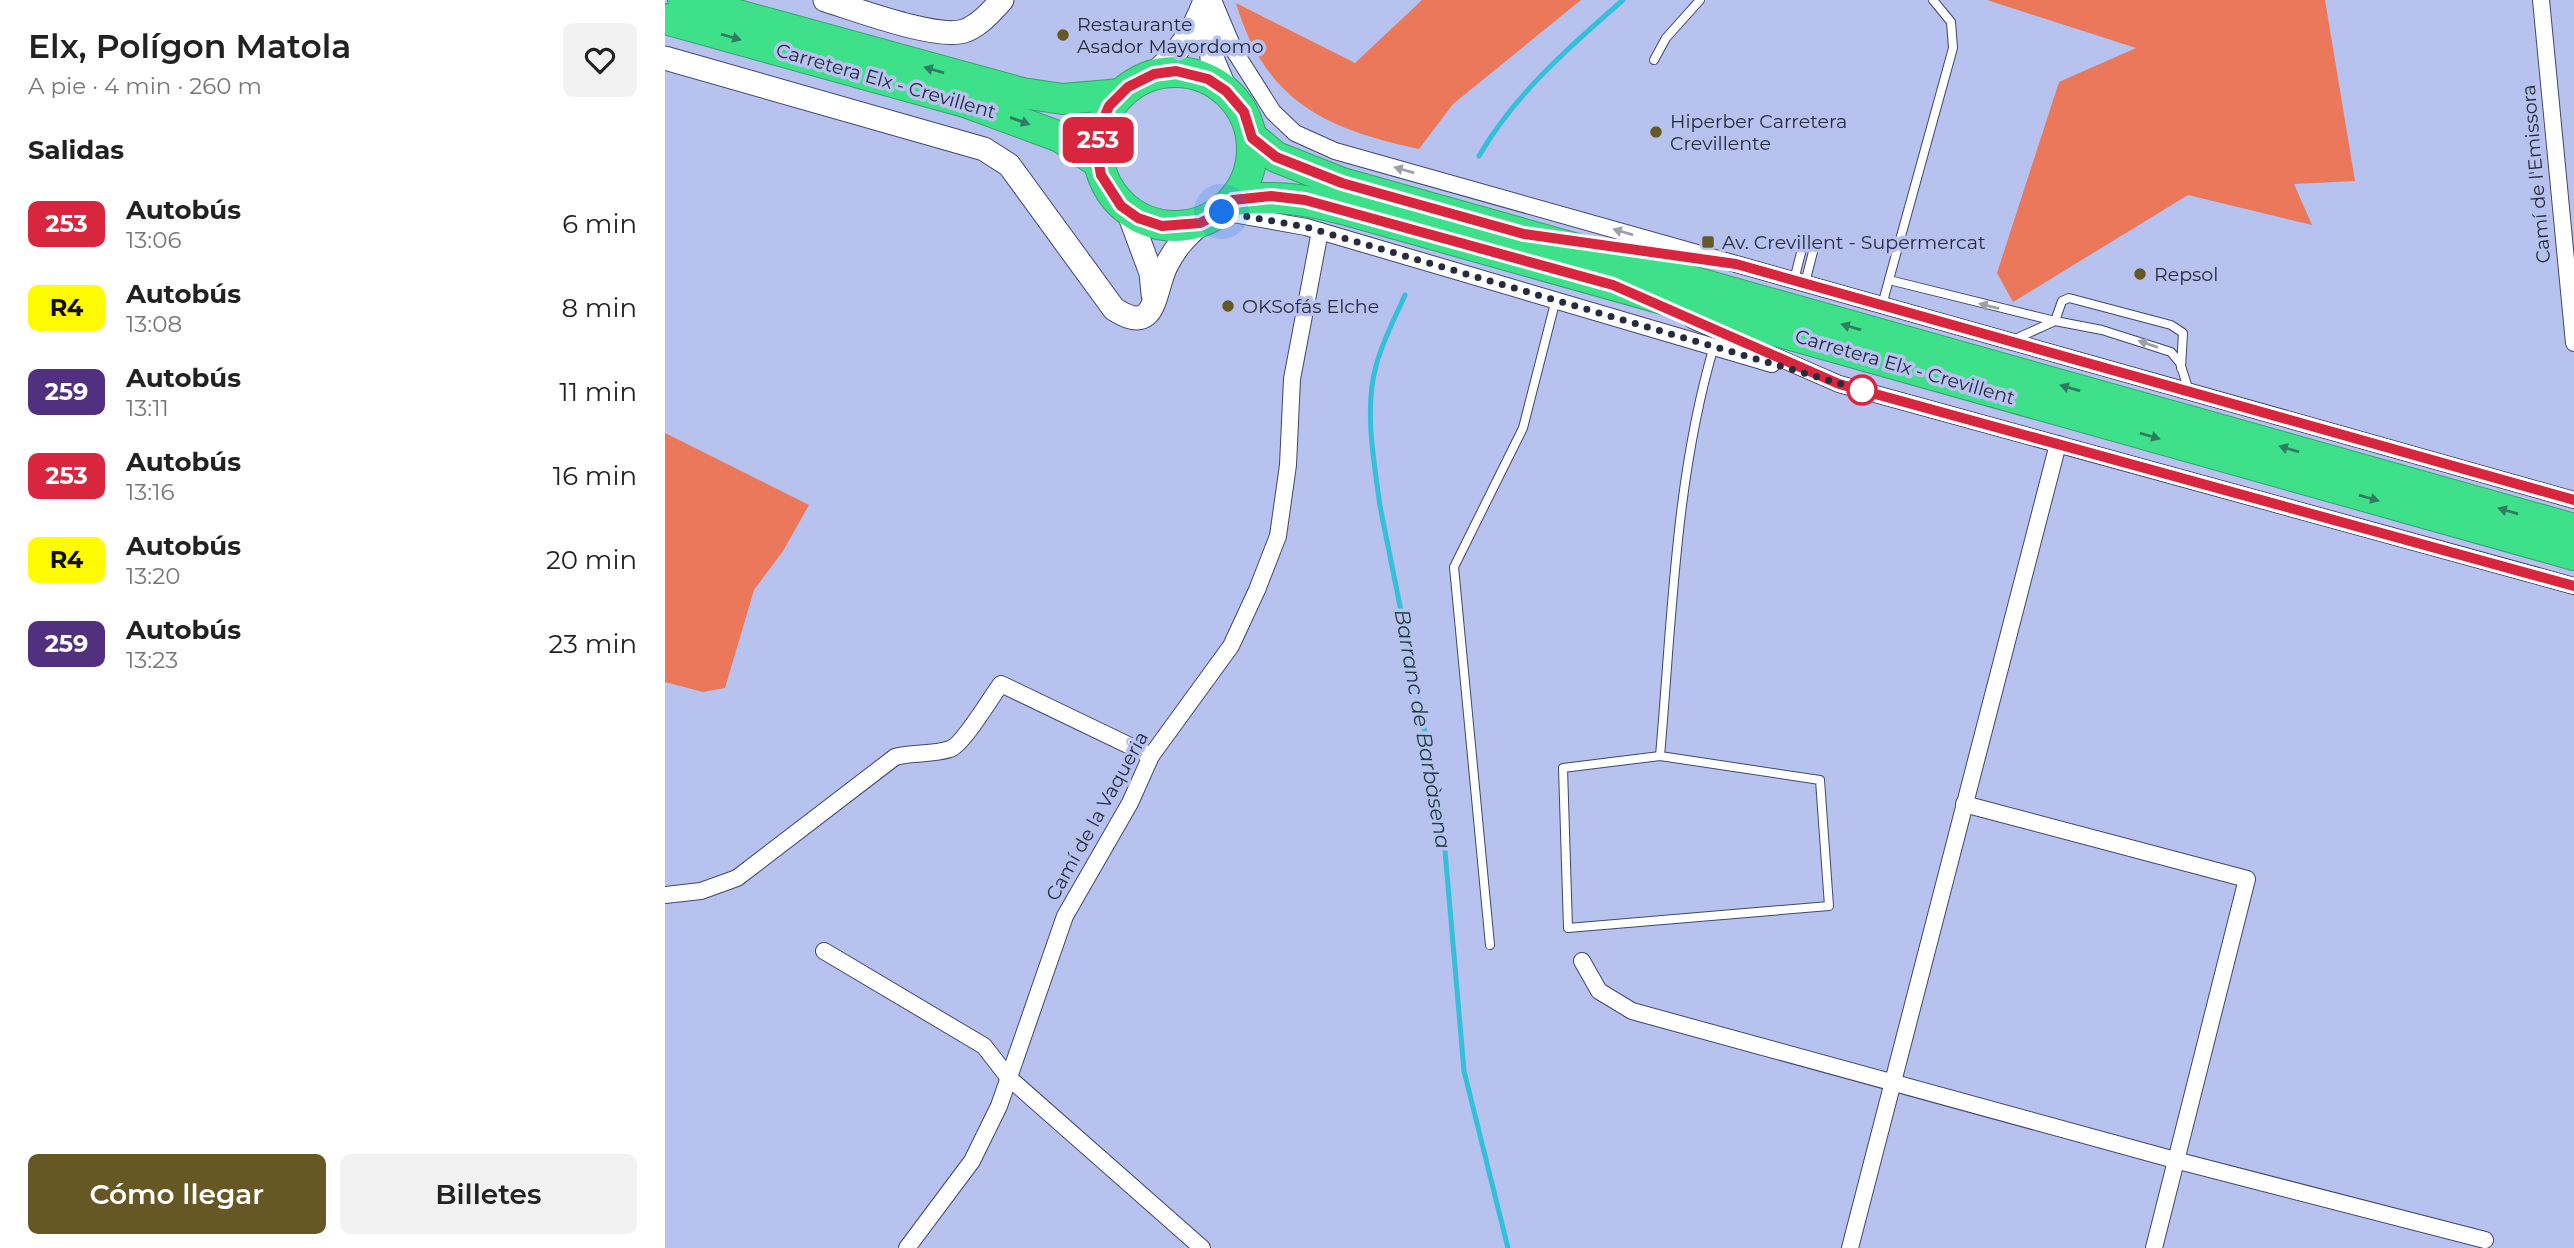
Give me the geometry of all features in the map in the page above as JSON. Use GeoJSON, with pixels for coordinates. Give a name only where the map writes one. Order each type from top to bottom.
{"type":"FeatureCollection","features":[{"type":"Feature","properties":{"kind":"highway","name":"Carretera Elx - Crevillent"},"geometry":{"type":"LineString","coordinates":[[683,0],[1022,93],[1063,99],[1121,94]]}},
{"type":"Feature","properties":{"kind":"highway","name":"Carretera Elx - Crevillent"},"geometry":{"type":"LineString","coordinates":[[665,19],[976,106],[1060,137],[1099,163]]}},
{"type":"Feature","properties":{"kind":"highway"},"geometry":{"type":"LineString","coordinates":[[1176,71],[1208,79],[1226,91],[1244,112],[1252,138],[1252,163],[1242,190],[1218,212],[1162,226],[1128,211],[1101,175],[1099,163],[1099,129],[1109,106],[1128,87],[1154,74],[1176,71]]}},
{"type":"Feature","properties":{"kind":"highway","name":"Carretera Elx - Crevillent"},"geometry":{"type":"LineString","coordinates":[[1252,138],[1276,157],[1306,171],[2574,529]]}},
{"type":"Feature","properties":{"kind":"highway","name":"Carretera Elx - Crevillent"},"geometry":{"type":"LineString","coordinates":[[1218,212],[1271,196],[1305,200],[2574,555]]}},
{"type":"Feature","properties":{"kind":"street"},"geometry":{"type":"LineString","coordinates":[[825,0],[940,33],[964,31],[987,17],[1002,0]]}},
{"type":"Feature","properties":{"kind":"street"},"geometry":{"type":"LineString","coordinates":[[1154,74],[1179,51],[1195,27],[1206,0]]}},
{"type":"Feature","properties":{"kind":"street"},"geometry":{"type":"LineString","coordinates":[[1206,0],[1212,58],[1226,91]]}},
{"type":"Feature","properties":{"kind":"street"},"geometry":{"type":"LineString","coordinates":[[1213,0],[1235,52],[1273,112],[1295,133],[1335,151],[2574,500]]}},
{"type":"Feature","properties":{"kind":"street","name":"Camí de l'Emissora"},"geometry":{"type":"LineString","coordinates":[[2541,0],[2574,343]]}},
{"type":"Feature","properties":{"kind":"street"},"geometry":{"type":"LineString","coordinates":[[665,58],[984,149],[1009,165],[1114,309],[1128,318],[1142,318],[1150,312],[1164,270],[1178,243],[1218,212],[1320,230],[1839,384],[2574,586]]}},
{"type":"Feature","properties":{"kind":"street"},"geometry":{"type":"LineString","coordinates":[[1128,211],[1151,273],[1154,302]]}},
{"type":"Feature","properties":{"kind":"street","name":"Camí de la Vaqueria"},"geometry":{"type":"LineString","coordinates":[[907,1248],[972,1161],[999,1107],[1065,916],[1130,803],[1151,755],[1231,646],[1278,536],[1288,465],[1292,379],[1320,230]]}},
{"type":"Feature","properties":{"kind":"street"},"geometry":{"type":"LineString","coordinates":[[1524,234],[1736,264]]}},
{"type":"Feature","properties":{"kind":"street"},"geometry":{"type":"LineString","coordinates":[[1613,285],[1839,384]]}},
{"type":"Feature","properties":{"kind":"street"},"geometry":{"type":"LineString","coordinates":[[1850,1248],[2058,444]]}},
{"type":"Feature","properties":{"kind":"street"},"geometry":{"type":"LineString","coordinates":[[665,895],[701,891],[737,878],[895,757],[914,752],[937,753],[954,748],[1001,684],[1151,755]]}},
{"type":"Feature","properties":{"kind":"street"},"geometry":{"type":"LineString","coordinates":[[1964,804],[2247,879],[2154,1248]]}},
{"type":"Feature","properties":{"kind":"street"},"geometry":{"type":"LineString","coordinates":[[824,951],[984,1046],[1008,1077],[1202,1248]]}},
{"type":"Feature","properties":{"kind":"street"},"geometry":{"type":"LineString","coordinates":[[1582,961],[1599,992],[1632,1011],[2175,1160],[2485,1240]]}},
{"type":"Feature","properties":{"kind":"lane"},"geometry":{"type":"LineString","coordinates":[[1654,60],[1666,38],[1700,0]]}},
{"type":"Feature","properties":{"kind":"lane"},"geometry":{"type":"LineString","coordinates":[[1882,305],[1953,48],[1951,22],[1933,0]]}},
{"type":"Feature","properties":{"kind":"lane"},"geometry":{"type":"LineString","coordinates":[[1800,282],[1804,241]]}},
{"type":"Feature","properties":{"kind":"lane"},"geometry":{"type":"LineString","coordinates":[[1800,282],[1815,244]]}},
{"type":"Feature","properties":{"kind":"lane"},"geometry":{"type":"LineString","coordinates":[[1889,280],[2147,343],[2171,352],[2181,368],[2189,391]]}},
{"type":"Feature","properties":{"kind":"lane"},"geometry":{"type":"LineString","coordinates":[[2011,341],[2055,321],[2062,301],[2069,298],[2171,324],[2183,333],[2181,368]]}},
{"type":"Feature","properties":{"kind":"lane"},"geometry":{"type":"LineString","coordinates":[[1490,945],[1454,567],[1524,428],[1556,299]]}},
{"type":"Feature","properties":{"kind":"lane"},"geometry":{"type":"LineString","coordinates":[[1660,756],[1681,515],[1704,378],[1714,346]]}},
{"type":"Feature","properties":{"kind":"lane"},"geometry":{"type":"LineString","coordinates":[[1660,756],[1820,780],[1829,906],[1568,928],[1563,768],[1660,756]]}},
{"type":"Feature","properties":{"kind":"shaded area"},"geometry":{"type":"Polygon","coordinates":[[[1422,0],[1581,0],[1453,104],[1419,149],[1355,132],[1327,120],[1303,105],[1282,87],[1264,64],[1248,37],[1236,3],[1355,63],[1422,0]]]}},
{"type":"Feature","properties":{"kind":"shaded area"},"geometry":{"type":"Polygon","coordinates":[[[1987,0],[2325,0],[2355,181],[2294,184],[2312,225],[2188,195],[2013,302],[1997,273],[2059,82],[2136,48],[1987,0]]]}},
{"type":"Feature","properties":{"kind":"shaded area"},"geometry":{"type":"Polygon","coordinates":[[[665,433],[809,505],[783,551],[754,590],[725,688],[703,692],[665,682],[665,433]]]}},
{"type":"Feature","properties":{"kind":"waterway","name":"Barranc de Barbàsena"},"geometry":{"type":"LineString","coordinates":[[1479,156],[1509,112],[1544,72],[1623,0]]}},
{"type":"Feature","properties":{"kind":"waterway","name":"Barranc de Barbàsena"},"geometry":{"type":"LineString","coordinates":[[1405,295],[1382,348],[1372,383],[1370,418],[1373,454],[1380,506],[1442,816],[1464,1071],[1508,1248]]}},
{"type":"Feature","properties":{"kind":"bus line","name":"253"},"geometry":{"type":"LineString","coordinates":[[2574,500],[1736,264],[1524,234],[1342,183],[1276,157],[1252,138],[1244,112],[1226,91],[1208,79],[1176,71],[1154,74],[1128,87],[1109,106],[1099,129],[1097,153],[1101,175],[1121,206],[1138,218],[1162,226],[1200,223],[1222,212],[1233,200],[1271,196],[1305,200],[1346,210],[1613,285],[1839,384],[2574,586]]}},
{"type":"Feature","properties":{"kind":"place","name":"Restaurante Asador Mayordomo"},"geometry":{"type":"Point","coordinates":[1063,35]}},
{"type":"Feature","properties":{"kind":"place","name":"Hiperber Carretera Crevillente"},"geometry":{"type":"Point","coordinates":[1656,132]}},
{"type":"Feature","properties":{"kind":"place","name":"Av. Crevillent - Supermercat"},"geometry":{"type":"Point","coordinates":[1708,242]}},
{"type":"Feature","properties":{"kind":"place","name":"Repsol"},"geometry":{"type":"Point","coordinates":[2140,274]}},
{"type":"Feature","properties":{"kind":"place","name":"OKSofás Elche"},"geometry":{"type":"Point","coordinates":[1228,306]}},
{"type":"Feature","properties":{"kind":"route"},"geometry":{"type":"LineString","coordinates":[[1222,212],[1306,227],[1862,390]]}}]}
